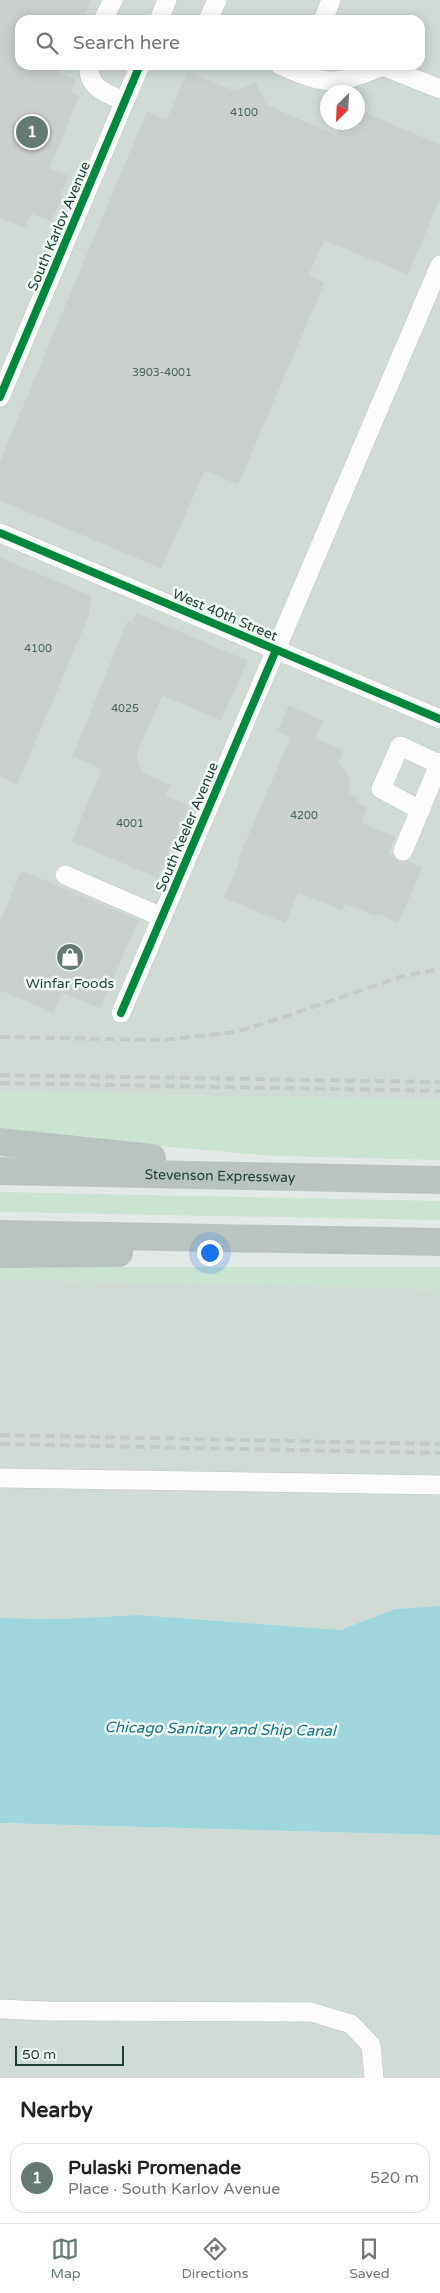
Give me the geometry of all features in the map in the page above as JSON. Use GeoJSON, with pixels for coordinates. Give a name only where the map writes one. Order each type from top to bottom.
{"type":"FeatureCollection","features":[{"type":"Feature","properties":{"kind":"highway"},"geometry":{"type":"LineString","coordinates":[[0,1142],[154,1159],[271,1176]]}},
{"type":"Feature","properties":{"kind":"highway","name":"Stevenson Expressway"},"geometry":{"type":"LineString","coordinates":[[0,1171],[440,1180]]}},
{"type":"Feature","properties":{"kind":"highway"},"geometry":{"type":"LineString","coordinates":[[0,1234],[440,1242]]}},
{"type":"Feature","properties":{"kind":"highway"},"geometry":{"type":"LineString","coordinates":[[0,1254],[195,1253],[313,1239]]}},
{"type":"Feature","properties":{"kind":"street"},"geometry":{"type":"LineString","coordinates":[[106,15],[113,0]]}},
{"type":"Feature","properties":{"kind":"street"},"geometry":{"type":"LineString","coordinates":[[210,15],[217,0]]}},
{"type":"Feature","properties":{"kind":"street"},"geometry":{"type":"LineString","coordinates":[[325,15],[331,0]]}},
{"type":"Feature","properties":{"kind":"street"},"geometry":{"type":"LineString","coordinates":[[89,70],[95,86],[102,92],[125,102]]}},
{"type":"Feature","properties":{"kind":"street","name":"South Karlov Avenue"},"geometry":{"type":"LineString","coordinates":[[0,397],[138,70]]}},
{"type":"Feature","properties":{"kind":"street"},"geometry":{"type":"LineString","coordinates":[[302,70],[314,79],[334,82],[358,77],[373,70]]}},
{"type":"Feature","properties":{"kind":"street"},"geometry":{"type":"LineString","coordinates":[[392,70],[440,89]]}},
{"type":"Feature","properties":{"kind":"street","name":"South Keeler Avenue"},"geometry":{"type":"LineString","coordinates":[[121,1013],[440,265]]}},
{"type":"Feature","properties":{"kind":"street","name":"West 40th Street"},"geometry":{"type":"LineString","coordinates":[[0,534],[440,719]]}},
{"type":"Feature","properties":{"kind":"street"},"geometry":{"type":"LineString","coordinates":[[403,851],[440,763],[400,746],[381,790],[420,810]]}},
{"type":"Feature","properties":{"kind":"street"},"geometry":{"type":"LineString","coordinates":[[65,875],[162,917]]}},
{"type":"Feature","properties":{"kind":"street"},"geometry":{"type":"LineString","coordinates":[[0,1478],[440,1486]]}},
{"type":"Feature","properties":{"kind":"street"},"geometry":{"type":"LineString","coordinates":[[0,2009],[311,2012],[352,2024],[371,2045],[374,2078]]}},
{"type":"Feature","properties":{"kind":"shaded area"},"geometry":{"type":"Polygon","coordinates":[[[0,0],[440,0],[440,1100],[0,1092],[0,0]]]}},
{"type":"Feature","properties":{"kind":"shaded area"},"geometry":{"type":"Polygon","coordinates":[[[0,1279],[440,1289],[440,1606],[395,1609],[340,1630],[140,1615],[58,1619],[0,1618],[0,1279]]]}},
{"type":"Feature","properties":{"kind":"shaded area"},"geometry":{"type":"Polygon","coordinates":[[[0,1823],[440,1835],[440,2078],[0,2078],[0,1823]]]}},
{"type":"Feature","properties":{"kind":"green space"},"geometry":{"type":"Polygon","coordinates":[[[0,1092],[440,1100],[440,1160],[273,1156],[0,1132],[0,1092]]]}},
{"type":"Feature","properties":{"kind":"green space"},"geometry":{"type":"Polygon","coordinates":[[[0,1192],[440,1201],[440,1220],[0,1212],[0,1192]]]}},
{"type":"Feature","properties":{"kind":"green space"},"geometry":{"type":"Polygon","coordinates":[[[0,1267],[440,1267],[440,1289],[0,1279],[0,1267]]]}},
{"type":"Feature","properties":{"kind":"water","name":"Chicago Sanitary and Ship Canal"},"geometry":{"type":"Polygon","coordinates":[[[440,1606],[440,1835],[0,1823],[0,1618],[58,1619],[140,1615],[340,1630],[395,1609],[440,1606]]]}},
{"type":"Feature","properties":{"kind":"building"},"geometry":{"type":"Polygon","coordinates":[[[0,0],[91,0],[84,15],[15,15],[15,70],[60,70],[59,73],[76,80],[70,93],[79,96],[49,168],[68,176],[51,221],[31,213],[25,228],[0,218],[0,0]]]}},
{"type":"Feature","properties":{"kind":"building"},"geometry":{"type":"Polygon","coordinates":[[[188,72],[234,91],[256,83],[266,105],[337,136],[339,130],[365,130],[365,113],[440,145],[440,198],[408,274],[324,240],[308,276],[324,283],[238,484],[205,470],[161,568],[0,500],[0,462],[147,112],[167,120],[188,72]]]}},
{"type":"Feature","properties":{"kind":"building"},"geometry":{"type":"Polygon","coordinates":[[[0,558],[91,596],[88,617],[17,784],[0,776],[0,558]]]}},
{"type":"Feature","properties":{"kind":"building"},"geometry":{"type":"Polygon","coordinates":[[[136,613],[247,661],[221,720],[162,695],[136,754],[142,773],[170,785],[165,796],[188,806],[158,878],[72,841],[102,769],[73,756],[128,621],[132,623],[136,613]]]}},
{"type":"Feature","properties":{"kind":"building"},"geometry":{"type":"Polygon","coordinates":[[[289,706],[323,721],[315,738],[343,751],[338,762],[348,775],[349,794],[359,799],[357,803],[367,807],[361,823],[395,837],[388,853],[398,861],[406,861],[422,868],[398,922],[377,913],[376,916],[345,903],[342,910],[298,892],[285,923],[224,897],[291,737],[278,731],[289,706]]]}},
{"type":"Feature","properties":{"kind":"building"},"geometry":{"type":"Polygon","coordinates":[[[22,871],[138,920],[100,1008],[62,992],[53,1012],[0,990],[0,921],[22,871]]]}},
{"type":"Feature","properties":{"kind":"railway"},"geometry":{"type":"LineString","coordinates":[[0,1037],[163,1040],[235,1032],[400,977],[440,969]]}},
{"type":"Feature","properties":{"kind":"railway"},"geometry":{"type":"LineString","coordinates":[[0,1075],[440,1082]]}},
{"type":"Feature","properties":{"kind":"railway"},"geometry":{"type":"LineString","coordinates":[[0,1083],[440,1091]]}},
{"type":"Feature","properties":{"kind":"railway"},"geometry":{"type":"LineString","coordinates":[[0,1435],[440,1444]]}},
{"type":"Feature","properties":{"kind":"railway"},"geometry":{"type":"LineString","coordinates":[[0,1444],[440,1453]]}},
{"type":"Feature","properties":{"kind":"cycle path"},"geometry":{"type":"LineString","coordinates":[[0,397],[138,70]]}},
{"type":"Feature","properties":{"kind":"cycle path"},"geometry":{"type":"LineString","coordinates":[[0,533],[440,719]]}},
{"type":"Feature","properties":{"kind":"cycle path"},"geometry":{"type":"LineString","coordinates":[[121,1013],[276,650]]}},
{"type":"Feature","properties":{"kind":"place","name":"Pulaski Promenade"},"geometry":{"type":"Point","coordinates":[32,132]}},
{"type":"Feature","properties":{"kind":"place","name":"Winfar Foods"},"geometry":{"type":"Point","coordinates":[70,957]}}]}
